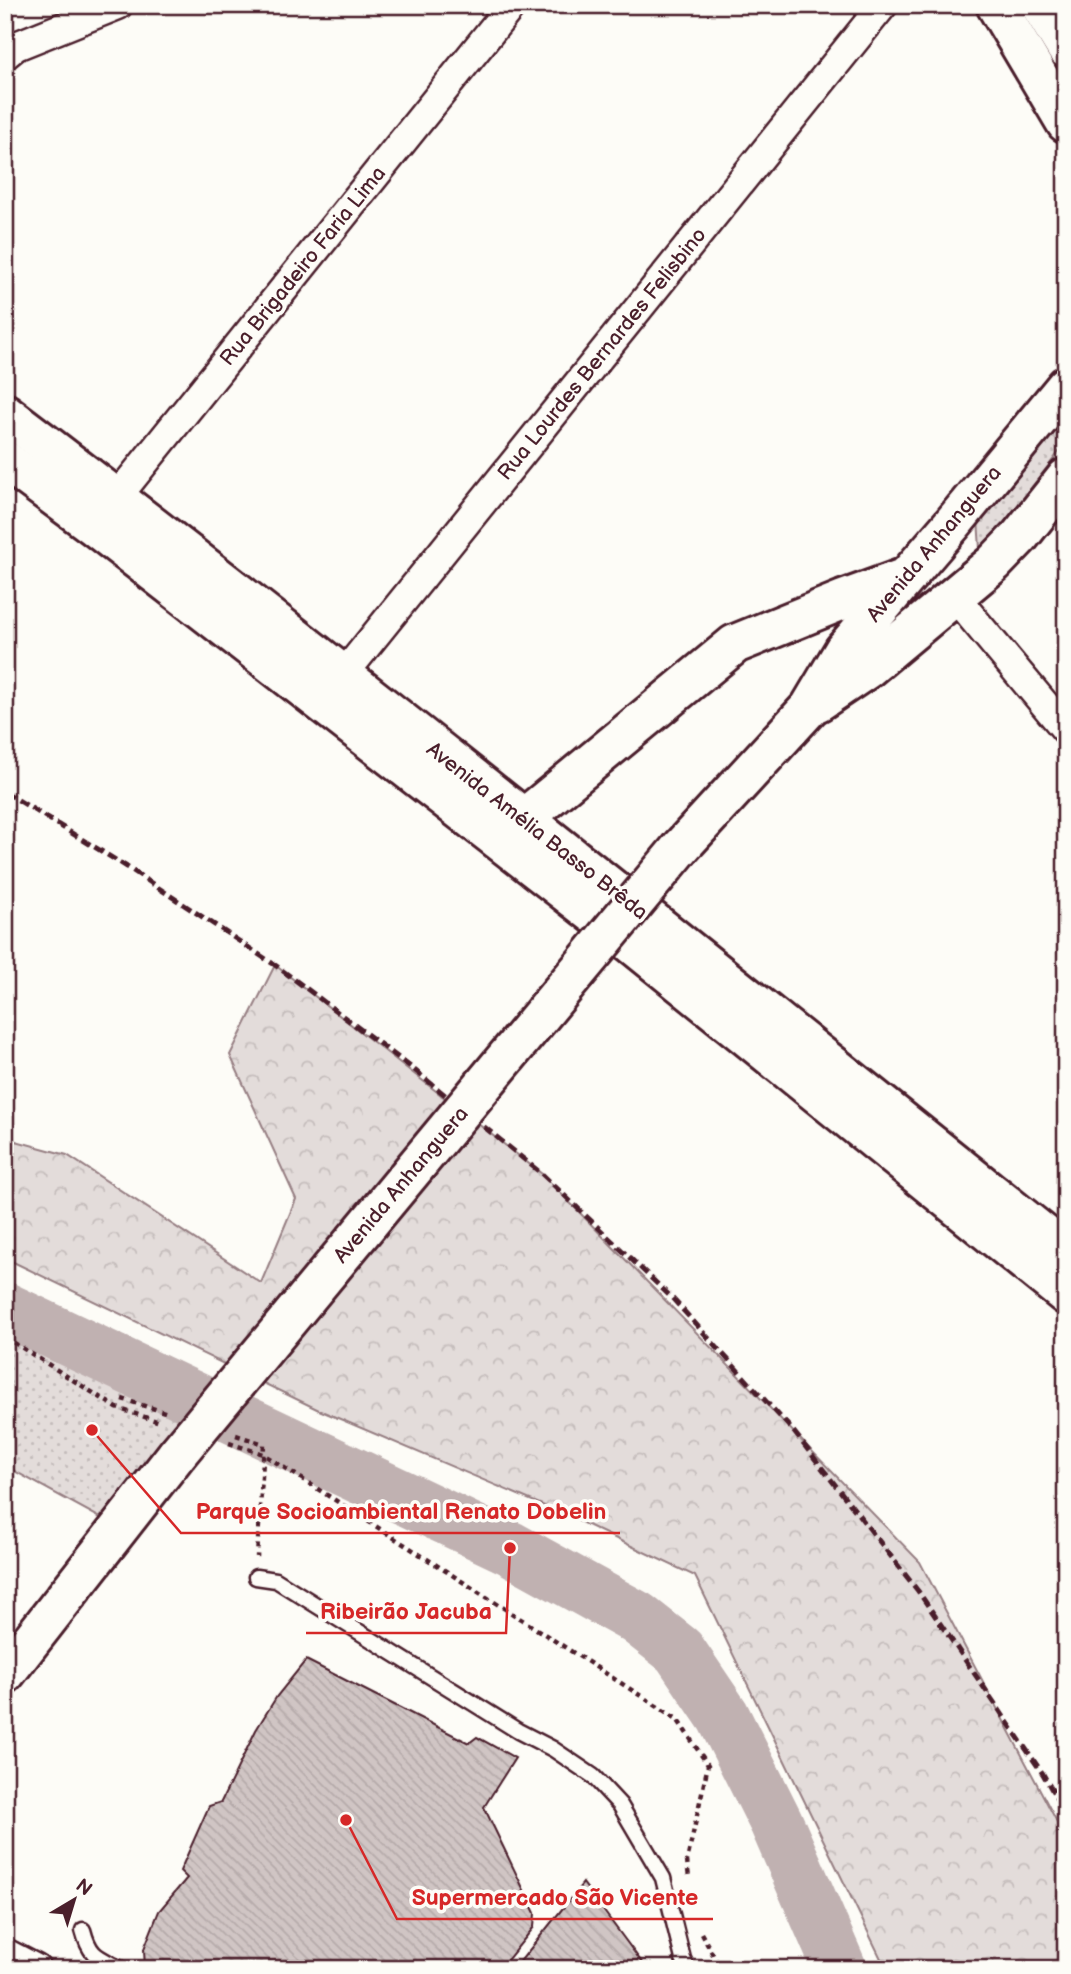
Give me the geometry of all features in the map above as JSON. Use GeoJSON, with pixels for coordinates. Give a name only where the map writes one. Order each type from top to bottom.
{"type":"FeatureCollection","features":[{"type":"Feature","properties":{"kind":"street"},"geometry":{"type":"LineString","coordinates":[[5,55],[16,46],[118,5]]}},
{"type":"Feature","properties":{"kind":"street","name":"Rua Brigadeiro Faria Lima"},"geometry":{"type":"LineString","coordinates":[[105,512],[512,5]]}},
{"type":"Feature","properties":{"kind":"street","name":"Rua Lourdes Bernardes Felisbino"},"geometry":{"type":"LineString","coordinates":[[331,689],[883,5]]}},
{"type":"Feature","properties":{"kind":"street"},"geometry":{"type":"LineString","coordinates":[[996,5],[1066,122]]}},
{"type":"Feature","properties":{"kind":"street"},"geometry":{"type":"LineString","coordinates":[[1040,5],[1066,48]]}},
{"type":"Feature","properties":{"kind":"street","name":"Avenida Anhanguera"},"geometry":{"type":"LineString","coordinates":[[9,1663],[174,1440],[681,847],[810,707],[844,650],[1066,386]]}},
{"type":"Feature","properties":{"kind":"street","name":"Avenida Amélia Basso Brêda"},"geometry":{"type":"LineString","coordinates":[[5,413],[105,512],[331,689],[626,939],[1066,1295]]}},
{"type":"Feature","properties":{"kind":"street","name":"Avenida Amélia Basso Brêda"},"geometry":{"type":"LineString","coordinates":[[5,460],[105,512]]}},
{"type":"Feature","properties":{"kind":"street","name":"Avenida Anhanguera"},"geometry":{"type":"LineString","coordinates":[[810,707],[867,669],[994,563],[1020,536],[1066,478]]}},
{"type":"Feature","properties":{"kind":"street"},"geometry":{"type":"LineString","coordinates":[[954,522],[968,540],[994,563]]}},
{"type":"Feature","properties":{"kind":"street"},"geometry":{"type":"LineString","coordinates":[[523,819],[735,644],[906,578]]}},
{"type":"Feature","properties":{"kind":"street"},"geometry":{"type":"LineString","coordinates":[[955,597],[1066,730]]}},
{"type":"Feature","properties":{"kind":"street"},"geometry":{"type":"LineString","coordinates":[[794,620],[821,631],[844,650]]}},
{"type":"Feature","properties":{"kind":"street","name":"Avenida Amélia Basso Brêda"},"geometry":{"type":"LineString","coordinates":[[331,689],[523,819],[1066,1252]]}},
{"type":"Feature","properties":{"kind":"street"},"geometry":{"type":"LineString","coordinates":[[5,1953],[36,1969]]}},
{"type":"Feature","properties":{"kind":"lane"},"geometry":{"type":"LineString","coordinates":[[256,1577],[276,1580],[593,1776],[620,1805],[663,1878],[682,1959],[688,1969]]}},
{"type":"Feature","properties":{"kind":"lane"},"geometry":{"type":"LineString","coordinates":[[82,1930],[88,1947],[102,1959],[121,1969]]}},
{"type":"Feature","properties":{"kind":"path"},"geometry":{"type":"LineString","coordinates":[[5,1337],[117,1408],[174,1440]]}},
{"type":"Feature","properties":{"kind":"path"},"geometry":{"type":"LineString","coordinates":[[122,1399],[174,1415]]}},
{"type":"Feature","properties":{"kind":"path"},"geometry":{"type":"LineString","coordinates":[[225,1432],[264,1444],[256,1577]]}},
{"type":"Feature","properties":{"kind":"path"},"geometry":{"type":"LineString","coordinates":[[223,1442],[263,1454],[677,1718],[708,1765],[687,1861],[689,1888]]}},
{"type":"Feature","properties":{"kind":"path"},"geometry":{"type":"LineString","coordinates":[[698,1926],[722,1969]]}},
{"type":"Feature","properties":{"kind":"green space"},"geometry":{"type":"Polygon","coordinates":[[[1066,410],[1066,443],[1000,528],[980,549],[978,519],[1066,410]]]}},
{"type":"Feature","properties":{"kind":"green space"},"geometry":{"type":"Polygon","coordinates":[[[275,965],[542,1174],[920,1562],[1066,1839],[1066,1969],[886,1969],[695,1576],[568,1516],[319,1410],[5,1258],[5,1138],[67,1155],[261,1283],[296,1199],[230,1055],[275,965]]]}},
{"type":"Feature","properties":{"kind":"green space"},"geometry":{"type":"Polygon","coordinates":[[[5,1314],[196,1408],[106,1521],[5,1466],[5,1314]]]}},
{"type":"Feature","properties":{"kind":"building"},"geometry":{"type":"Polygon","coordinates":[[[306,1660],[469,1743],[477,1737],[515,1758],[484,1807],[535,1913],[534,1927],[500,1969],[145,1969],[144,1949],[159,1911],[187,1878],[180,1871],[209,1806],[221,1802],[256,1730],[277,1696],[306,1660]]]}},
{"type":"Feature","properties":{"kind":"building"},"geometry":{"type":"Polygon","coordinates":[[[583,1883],[643,1964],[639,1969],[514,1969],[583,1883]]]}},
{"type":"Feature","properties":{"kind":"waterway"},"geometry":{"type":"LineString","coordinates":[[5,1309],[510,1548],[637,1618],[679,1651],[723,1716],[776,1822],[840,1969]]}},
{"type":"Feature","properties":{"kind":"railway"},"geometry":{"type":"LineString","coordinates":[[5,792],[127,867],[275,965],[412,1068],[542,1174],[672,1298],[794,1432],[918,1591],[1043,1774],[1066,1815]]}},
{"type":"Feature","properties":{"kind":"place","name":"Parque Socioambiental Renato Dobelin"},"geometry":{"type":"Point","coordinates":[92,1430]}},
{"type":"Feature","properties":{"kind":"place","name":"Ribeirão Jacuba"},"geometry":{"type":"Point","coordinates":[510,1548]}},
{"type":"Feature","properties":{"kind":"place","name":"Supermercado São Vicente"},"geometry":{"type":"Point","coordinates":[346,1820]}}]}
